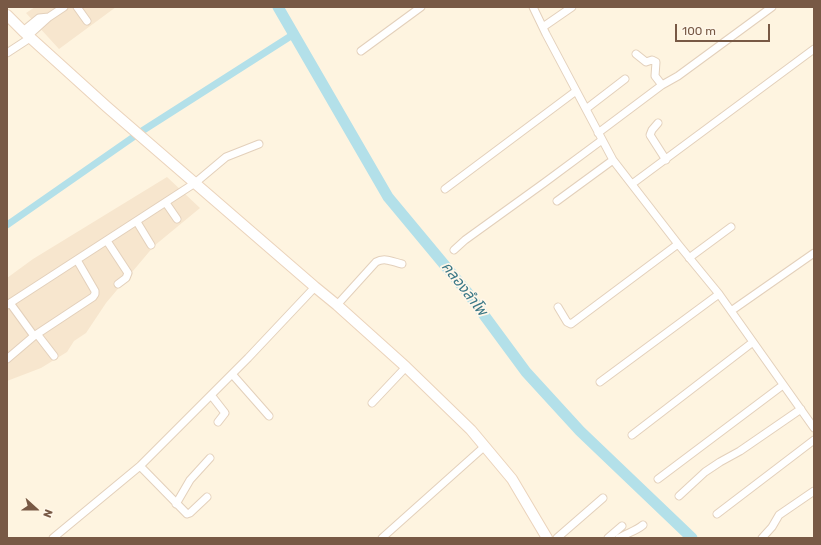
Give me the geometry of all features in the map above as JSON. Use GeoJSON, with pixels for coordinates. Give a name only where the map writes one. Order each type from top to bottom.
{"type":"FeatureCollection","features":[{"type":"Feature","properties":{"kind":"street"},"geometry":{"type":"LineString","coordinates":[[7,53],[27,35],[39,18],[49,17],[64,7]]}},
{"type":"Feature","properties":{"kind":"street"},"geometry":{"type":"LineString","coordinates":[[77,7],[86,21]]}},
{"type":"Feature","properties":{"kind":"street"},"geometry":{"type":"LineString","coordinates":[[361,51],[421,7]]}},
{"type":"Feature","properties":{"kind":"street"},"geometry":{"type":"LineString","coordinates":[[533,7],[613,160],[719,294],[814,428]]}},
{"type":"Feature","properties":{"kind":"street"},"geometry":{"type":"LineString","coordinates":[[559,7],[564,14]]}},
{"type":"Feature","properties":{"kind":"street"},"geometry":{"type":"LineString","coordinates":[[543,28],[572,7]]}},
{"type":"Feature","properties":{"kind":"street"},"geometry":{"type":"LineString","coordinates":[[598,133],[662,85],[678,76],[772,7]]}},
{"type":"Feature","properties":{"kind":"street"},"geometry":{"type":"LineString","coordinates":[[7,14],[27,35],[107,107],[139,133],[315,287],[338,305],[406,367],[471,430],[512,479],[524,496],[547,538]]}},
{"type":"Feature","properties":{"kind":"street"},"geometry":{"type":"LineString","coordinates":[[632,184],[814,49]]}},
{"type":"Feature","properties":{"kind":"street"},"geometry":{"type":"LineString","coordinates":[[636,54],[646,62],[652,60],[656,62],[655,76],[662,85]]}},
{"type":"Feature","properties":{"kind":"street"},"geometry":{"type":"LineString","coordinates":[[586,109],[625,79]]}},
{"type":"Feature","properties":{"kind":"street"},"geometry":{"type":"LineString","coordinates":[[445,189],[576,91]]}},
{"type":"Feature","properties":{"kind":"street"},"geometry":{"type":"LineString","coordinates":[[658,123],[650,135],[666,160]]}},
{"type":"Feature","properties":{"kind":"street"},"geometry":{"type":"LineString","coordinates":[[454,250],[465,240],[602,140]]}},
{"type":"Feature","properties":{"kind":"street"},"geometry":{"type":"LineString","coordinates":[[54,356],[8,304],[166,203],[195,183],[226,157],[259,144]]}},
{"type":"Feature","properties":{"kind":"street"},"geometry":{"type":"LineString","coordinates":[[557,201],[613,160]]}},
{"type":"Feature","properties":{"kind":"street"},"geometry":{"type":"LineString","coordinates":[[166,203],[177,219]]}},
{"type":"Feature","properties":{"kind":"street"},"geometry":{"type":"LineString","coordinates":[[136,222],[151,245]]}},
{"type":"Feature","properties":{"kind":"street"},"geometry":{"type":"LineString","coordinates":[[689,258],[731,227]]}},
{"type":"Feature","properties":{"kind":"street"},"geometry":{"type":"LineString","coordinates":[[107,241],[128,273],[126,278],[118,284]]}},
{"type":"Feature","properties":{"kind":"street"},"geometry":{"type":"LineString","coordinates":[[558,307],[567,322],[571,324],[678,244]]}},
{"type":"Feature","properties":{"kind":"street"},"geometry":{"type":"LineString","coordinates":[[731,311],[814,253]]}},
{"type":"Feature","properties":{"kind":"street"},"geometry":{"type":"LineString","coordinates":[[338,305],[376,262],[385,259],[402,264]]}},
{"type":"Feature","properties":{"kind":"street"},"geometry":{"type":"LineString","coordinates":[[7,358],[35,335],[96,294],[77,260]]}},
{"type":"Feature","properties":{"kind":"street"},"geometry":{"type":"LineString","coordinates":[[53,538],[140,466],[232,374],[315,287]]}},
{"type":"Feature","properties":{"kind":"street"},"geometry":{"type":"LineString","coordinates":[[600,382],[719,294]]}},
{"type":"Feature","properties":{"kind":"street"},"geometry":{"type":"LineString","coordinates":[[632,435],[753,342]]}},
{"type":"Feature","properties":{"kind":"street"},"geometry":{"type":"LineString","coordinates":[[372,403],[406,367]]}},
{"type":"Feature","properties":{"kind":"street"},"geometry":{"type":"LineString","coordinates":[[232,374],[269,416]]}},
{"type":"Feature","properties":{"kind":"street"},"geometry":{"type":"LineString","coordinates":[[658,479],[783,385]]}},
{"type":"Feature","properties":{"kind":"street"},"geometry":{"type":"LineString","coordinates":[[211,395],[225,413],[218,422]]}},
{"type":"Feature","properties":{"kind":"street"},"geometry":{"type":"LineString","coordinates":[[679,496],[705,472],[740,451],[800,409]]}},
{"type":"Feature","properties":{"kind":"street"},"geometry":{"type":"LineString","coordinates":[[717,514],[814,440]]}},
{"type":"Feature","properties":{"kind":"street"},"geometry":{"type":"LineString","coordinates":[[382,538],[485,446]]}},
{"type":"Feature","properties":{"kind":"street"},"geometry":{"type":"LineString","coordinates":[[176,504],[190,480],[210,458]]}},
{"type":"Feature","properties":{"kind":"street"},"geometry":{"type":"LineString","coordinates":[[140,466],[187,514],[207,497]]}},
{"type":"Feature","properties":{"kind":"street"},"geometry":{"type":"LineString","coordinates":[[762,538],[772,527],[779,515],[814,490]]}},
{"type":"Feature","properties":{"kind":"street"},"geometry":{"type":"LineString","coordinates":[[557,538],[603,498]]}},
{"type":"Feature","properties":{"kind":"street"},"geometry":{"type":"LineString","coordinates":[[619,538],[631,531],[636,531],[643,525]]}},
{"type":"Feature","properties":{"kind":"street"},"geometry":{"type":"LineString","coordinates":[[608,538],[622,526]]}},
{"type":"Feature","properties":{"kind":"shaded area"},"geometry":{"type":"Polygon","coordinates":[[[35,7],[116,7],[59,49],[26,13],[35,7]]]}},
{"type":"Feature","properties":{"kind":"shaded area"},"geometry":{"type":"Polygon","coordinates":[[[167,177],[200,208],[154,246],[106,303],[86,333],[74,341],[67,352],[41,368],[7,381],[7,278],[33,259],[167,177]]]}},
{"type":"Feature","properties":{"kind":"waterway","name":"คลองลำโพ"},"geometry":{"type":"LineString","coordinates":[[278,7],[388,197],[467,292],[526,372],[580,431],[692,538]]}},
{"type":"Feature","properties":{"kind":"waterway"},"geometry":{"type":"LineString","coordinates":[[7,225],[142,131],[294,34]]}}]}
